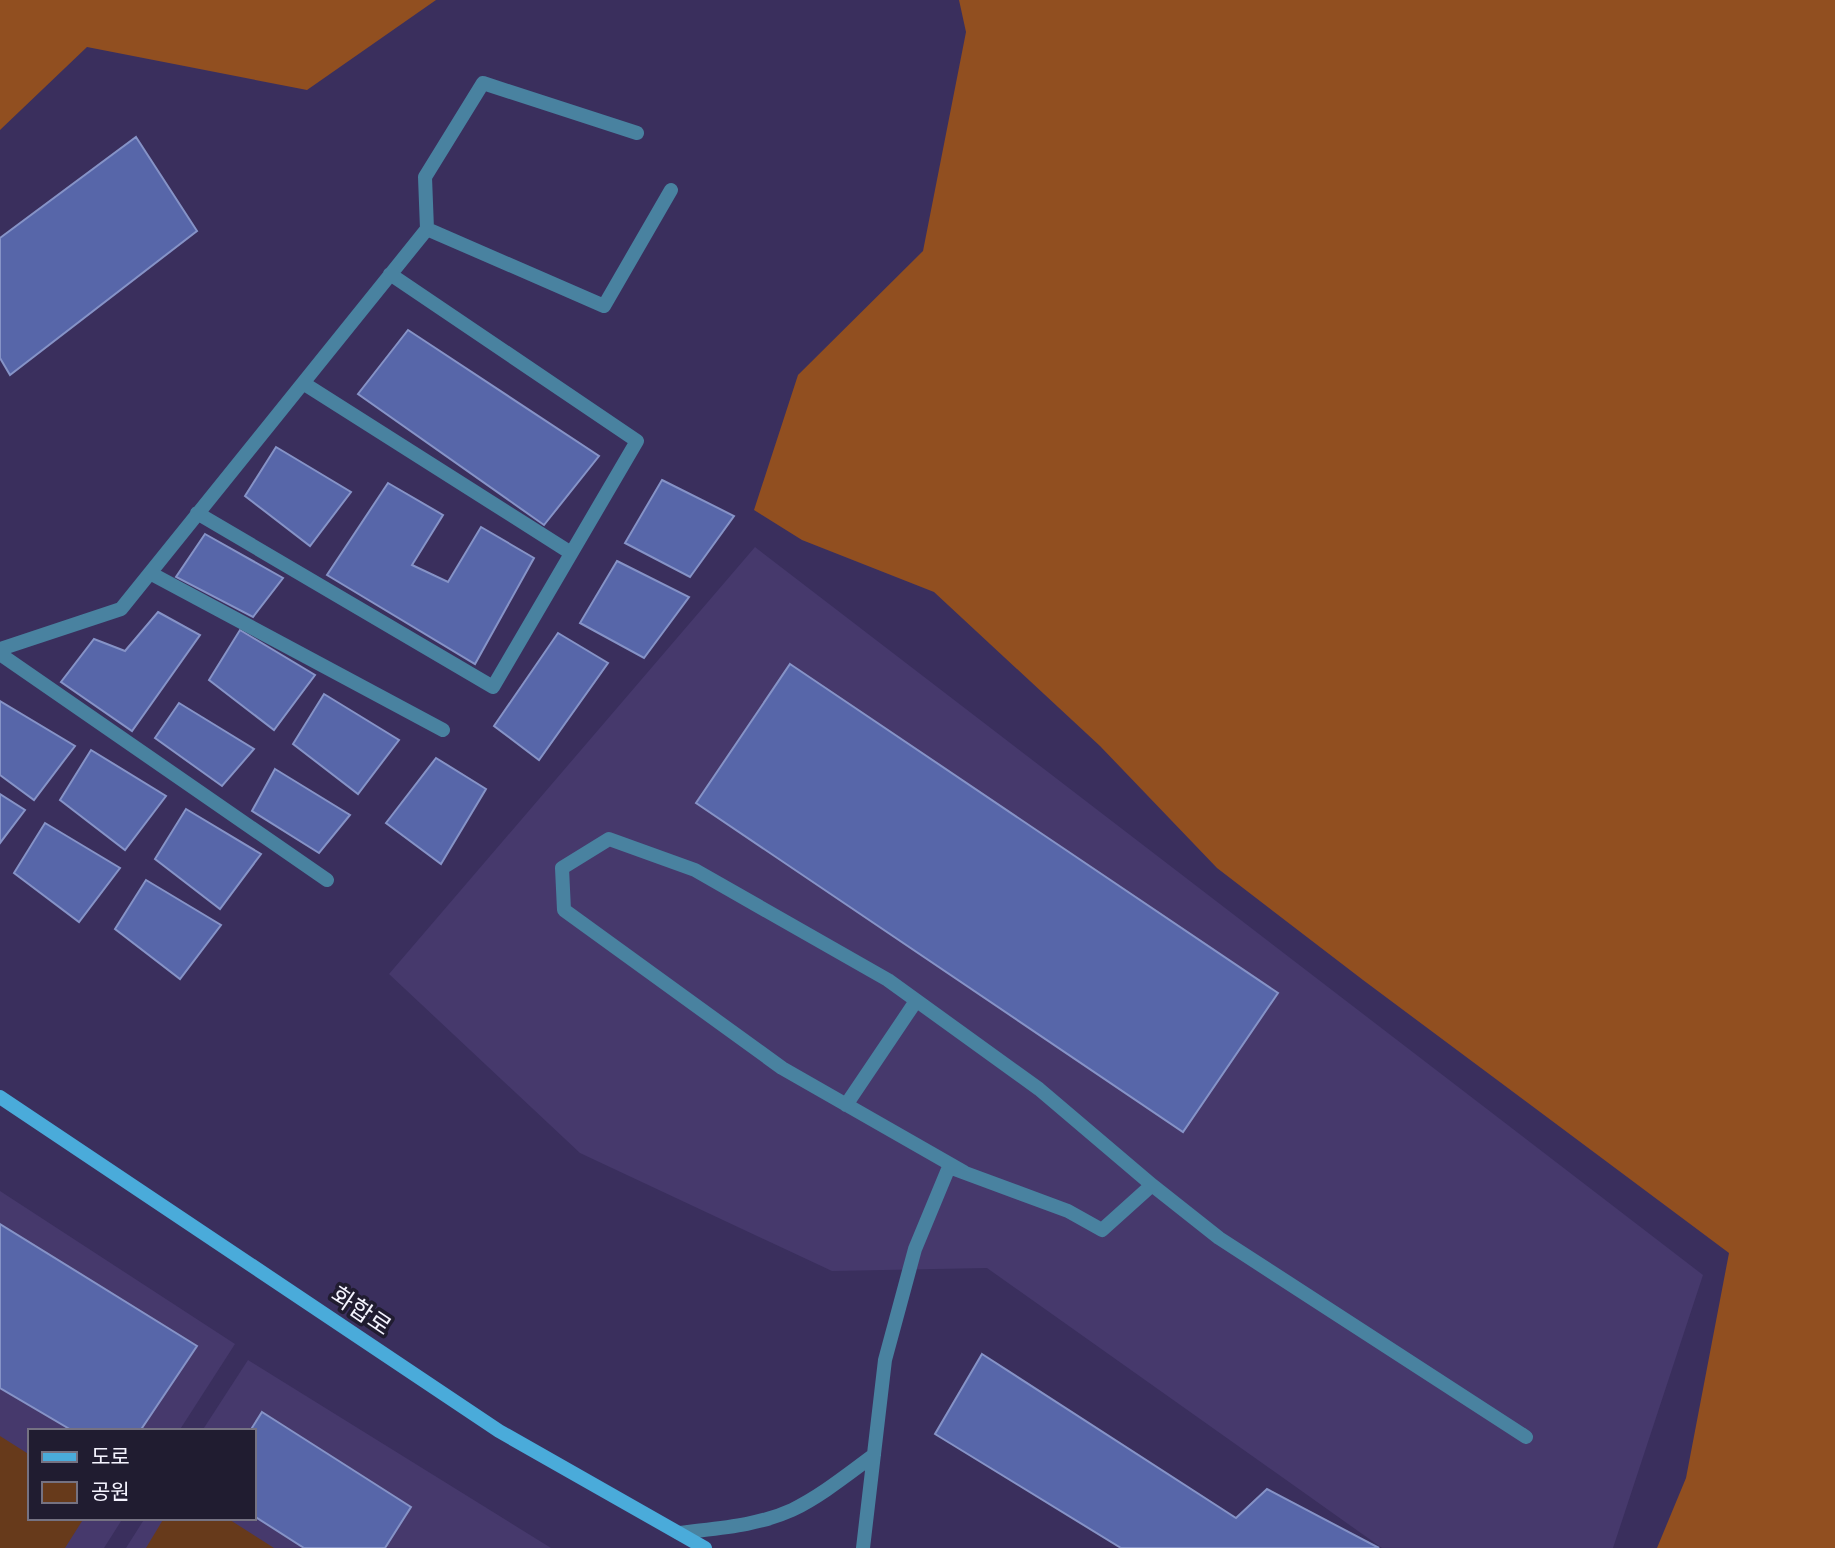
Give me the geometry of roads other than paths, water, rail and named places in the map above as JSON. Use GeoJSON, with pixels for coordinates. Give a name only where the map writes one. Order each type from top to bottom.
{"type":"FeatureCollection","features":[{"type":"Feature","properties":{"kind":"main road","name":"화합로"},"geometry":{"type":"LineString","coordinates":[[0,1097],[499,1431],[705,1548]]}},
{"type":"Feature","properties":{"kind":"street"},"geometry":{"type":"LineString","coordinates":[[0,651],[121,609],[427,229],[425,177],[482,83],[637,132]]}},
{"type":"Feature","properties":{"kind":"street"},"geometry":{"type":"LineString","coordinates":[[427,229],[604,306],[671,190]]}},
{"type":"Feature","properties":{"kind":"street"},"geometry":{"type":"LineString","coordinates":[[197,513],[493,687],[637,442],[390,275]]}},
{"type":"Feature","properties":{"kind":"street"},"geometry":{"type":"LineString","coordinates":[[303,383],[570,554]]}},
{"type":"Feature","properties":{"kind":"street"},"geometry":{"type":"LineString","coordinates":[[150,572],[443,730]]}},
{"type":"Feature","properties":{"kind":"street"},"geometry":{"type":"LineString","coordinates":[[0,651],[327,880]]}},
{"type":"Feature","properties":{"kind":"street"},"geometry":{"type":"LineString","coordinates":[[964,1172],[782,1068],[564,910],[562,868],[609,839],[695,870],[888,980],[1039,1088],[1152,1185],[1219,1238],[1526,1437]]}},
{"type":"Feature","properties":{"kind":"street"},"geometry":{"type":"LineString","coordinates":[[846,1105],[916,1001]]}},
{"type":"Feature","properties":{"kind":"street"},"geometry":{"type":"LineString","coordinates":[[863,1548],[885,1360],[915,1249],[949,1167],[1068,1211],[1102,1230],[1152,1185]]}},
{"type":"Feature","properties":{"kind":"street"},"geometry":{"type":"LineString","coordinates":[[679,1533],[740,1526],[791,1510],[825,1490],[874,1455]]}}]}
